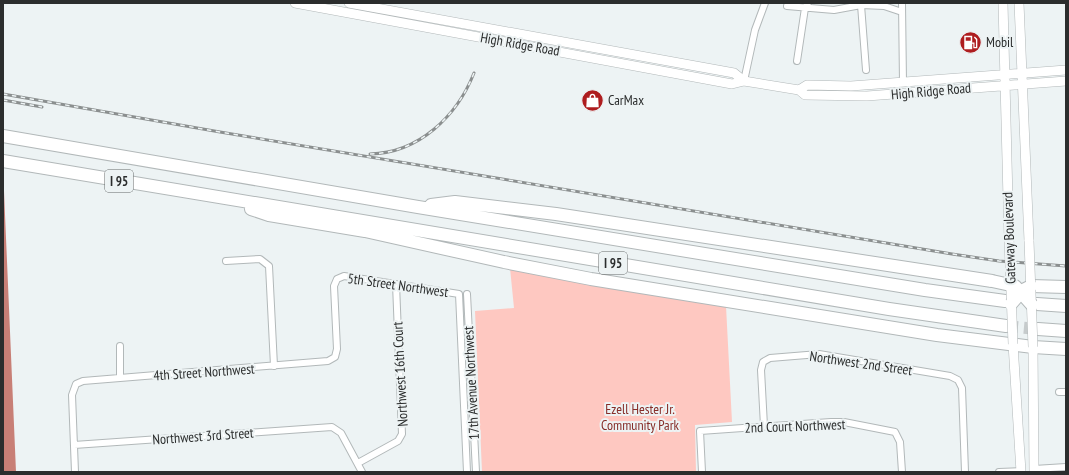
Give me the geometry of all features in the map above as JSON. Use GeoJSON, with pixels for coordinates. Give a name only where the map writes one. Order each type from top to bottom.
{"type":"FeatureCollection","features":[{"type":"Feature","properties":{"kind":"highway","name":"I 95"},"geometry":{"type":"LineString","coordinates":[[3,136],[418,207],[924,290],[1008,302]]}},
{"type":"Feature","properties":{"kind":"highway","name":"I 95"},"geometry":{"type":"LineString","coordinates":[[3,161],[928,315],[1006,326]]}},
{"type":"Feature","properties":{"kind":"highway"},"geometry":{"type":"LineString","coordinates":[[220,198],[269,215],[365,231],[560,273],[919,332],[1033,347],[1066,349]]}},
{"type":"Feature","properties":{"kind":"highway"},"geometry":{"type":"LineString","coordinates":[[418,207],[455,202],[556,214],[1030,288],[1066,287]]}},
{"type":"Feature","properties":{"kind":"highway"},"geometry":{"type":"LineString","coordinates":[[1008,302],[1030,288]]}},
{"type":"Feature","properties":{"kind":"highway"},"geometry":{"type":"LineString","coordinates":[[1030,288],[1034,304],[1066,306]]}},
{"type":"Feature","properties":{"kind":"highway"},"geometry":{"type":"LineString","coordinates":[[1038,328],[1066,330]]}},
{"type":"Feature","properties":{"kind":"street","name":"High Ridge Road"},"geometry":{"type":"LineString","coordinates":[[295,3],[732,84],[744,81],[799,90],[804,95],[867,96],[1066,81]]}},
{"type":"Feature","properties":{"kind":"street","name":"High Ridge Road"},"geometry":{"type":"LineString","coordinates":[[349,3],[734,73],[744,81]]}},
{"type":"Feature","properties":{"kind":"street"},"geometry":{"type":"LineString","coordinates":[[744,81],[755,30],[766,3]]}},
{"type":"Feature","properties":{"kind":"street"},"geometry":{"type":"LineString","coordinates":[[902,3],[903,83]]}},
{"type":"Feature","properties":{"kind":"street","name":"Gateway Boulevard"},"geometry":{"type":"LineString","coordinates":[[1003,3],[1011,284],[1008,302],[1013,344],[1021,471]]}},
{"type":"Feature","properties":{"kind":"street","name":"Gateway Boulevard"},"geometry":{"type":"LineString","coordinates":[[1019,3],[1030,241],[1030,288]]}},
{"type":"Feature","properties":{"kind":"street"},"geometry":{"type":"LineString","coordinates":[[861,5],[866,70]]}},
{"type":"Feature","properties":{"kind":"street"},"geometry":{"type":"LineString","coordinates":[[787,6],[884,6],[902,12]]}},
{"type":"Feature","properties":{"kind":"street"},"geometry":{"type":"LineString","coordinates":[[797,61],[806,6]]}},
{"type":"Feature","properties":{"kind":"street"},"geometry":{"type":"LineString","coordinates":[[386,20],[388,10]]}},
{"type":"Feature","properties":{"kind":"street"},"geometry":{"type":"LineString","coordinates":[[492,39],[494,29]]}},
{"type":"Feature","properties":{"kind":"street"},"geometry":{"type":"LineString","coordinates":[[661,70],[663,60]]}},
{"type":"Feature","properties":{"kind":"street","name":"High Ridge Road"},"geometry":{"type":"LineString","coordinates":[[799,90],[807,85],[867,85],[903,83],[1066,70]]}},
{"type":"Feature","properties":{"kind":"street"},"geometry":{"type":"LineString","coordinates":[[867,85],[867,96]]}},
{"type":"Feature","properties":{"kind":"street"},"geometry":{"type":"LineString","coordinates":[[226,261],[260,259],[268,266],[274,366]]}},
{"type":"Feature","properties":{"kind":"street","name":"5th Street Northwest"},"geometry":{"type":"LineString","coordinates":[[334,357],[337,349],[334,286],[337,279],[348,276],[459,294]]}},
{"type":"Feature","properties":{"kind":"street","name":"Northwest 16th Court"},"geometry":{"type":"LineString","coordinates":[[358,463],[398,441],[402,434],[396,284]]}},
{"type":"Feature","properties":{"kind":"street","name":"17th Avenue Northwest"},"geometry":{"type":"LineString","coordinates":[[459,294],[467,472]]}},
{"type":"Feature","properties":{"kind":"street","name":"17th Avenue Northwest"},"geometry":{"type":"LineString","coordinates":[[467,294],[476,472]]}},
{"type":"Feature","properties":{"kind":"street"},"geometry":{"type":"LineString","coordinates":[[1034,304],[1034,471],[1066,467]]}},
{"type":"Feature","properties":{"kind":"street"},"geometry":{"type":"LineString","coordinates":[[120,346],[120,378]]}},
{"type":"Feature","properties":{"kind":"street","name":"Northwest 2nd Street"},"geometry":{"type":"LineString","coordinates":[[764,426],[761,370],[763,362],[776,356],[819,354],[950,376],[958,380],[962,388],[965,472]]}},
{"type":"Feature","properties":{"kind":"street","name":"4th Street Northwest"},"geometry":{"type":"LineString","coordinates":[[74,445],[73,387],[83,381],[324,362],[334,357]]}},
{"type":"Feature","properties":{"kind":"street"},"geometry":{"type":"LineString","coordinates":[[1059,392],[1066,392]]}},
{"type":"Feature","properties":{"kind":"street","name":"2nd Court Northwest"},"geometry":{"type":"LineString","coordinates":[[702,472],[700,431],[837,422],[894,432],[899,439],[902,472]]}},
{"type":"Feature","properties":{"kind":"street","name":"Northwest 3rd Street"},"geometry":{"type":"LineString","coordinates":[[74,445],[332,427],[341,433],[358,463]]}},
{"type":"Feature","properties":{"kind":"street"},"geometry":{"type":"LineString","coordinates":[[74,445],[75,472]]}},
{"type":"Feature","properties":{"kind":"street"},"geometry":{"type":"LineString","coordinates":[[358,463],[362,472]]}},
{"type":"Feature","properties":{"kind":"street"},"geometry":{"type":"LineString","coordinates":[[999,472],[1021,471]]}},
{"type":"Feature","properties":{"kind":"green space","name":"Ezell Hester Jr. Community Park"},"geometry":{"type":"Polygon","coordinates":[[[510,268],[604,287],[726,306],[732,422],[695,425],[696,472],[482,472],[475,311],[514,308],[510,268]]]}},
{"type":"Feature","properties":{"kind":"shaded area"},"geometry":{"type":"Polygon","coordinates":[[[3,167],[4,191],[16,472],[3,472],[3,167]]]}},
{"type":"Feature","properties":{"kind":"tunnel"},"geometry":{"type":"LineString","coordinates":[[1006,326],[1038,329]]}},
{"type":"Feature","properties":{"kind":"railway"},"geometry":{"type":"LineString","coordinates":[[370,154],[388,152],[405,147],[434,129],[447,117],[457,104],[467,89],[474,73]]}},
{"type":"Feature","properties":{"kind":"railway"},"geometry":{"type":"LineString","coordinates":[[3,94],[220,132],[952,254],[999,261],[1066,266]]}},
{"type":"Feature","properties":{"kind":"railway"},"geometry":{"type":"LineString","coordinates":[[3,100],[42,107]]}},
{"type":"Feature","properties":{"kind":"place","name":"Mobil"},"geometry":{"type":"Point","coordinates":[970,42]}},
{"type":"Feature","properties":{"kind":"place","name":"CarMax"},"geometry":{"type":"Point","coordinates":[593,100]}}]}
